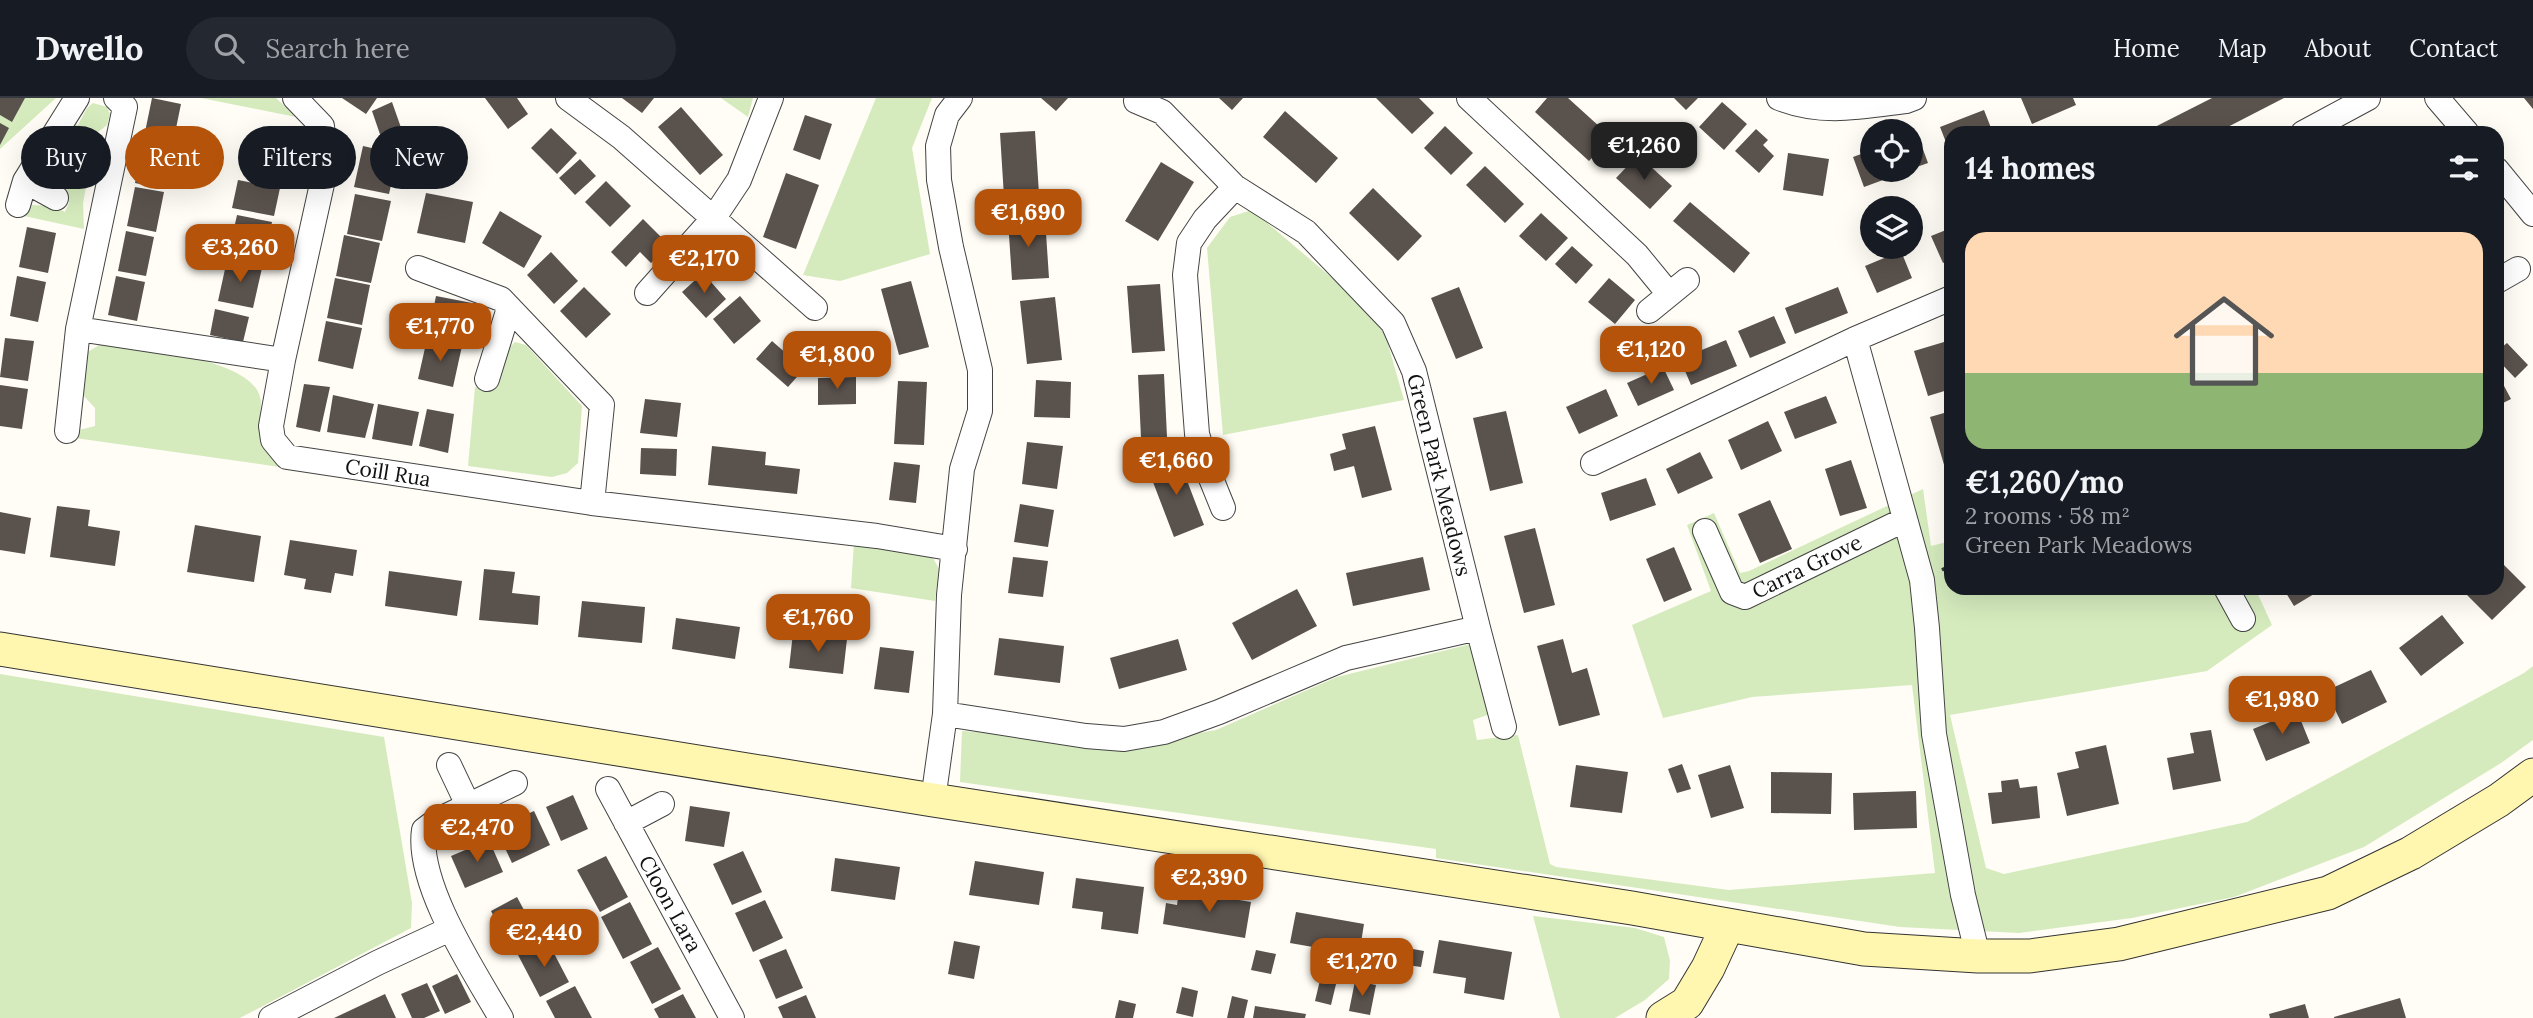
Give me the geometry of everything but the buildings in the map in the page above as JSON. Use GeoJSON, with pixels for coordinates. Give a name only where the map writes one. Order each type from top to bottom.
{"type":"FeatureCollection","features":[{"type":"Feature","properties":{"kind":"main road"},"geometry":{"type":"LineString","coordinates":[[0,649],[933,800],[1632,908],[1727,927],[1864,949],[1978,956],[2030,956],[2119,944],[2328,893],[2411,853],[2499,800],[2533,775]]}},
{"type":"Feature","properties":{"kind":"main road"},"geometry":{"type":"LineString","coordinates":[[1663,1018],[1687,1003],[1708,968],[1727,927]]}},
{"type":"Feature","properties":{"kind":"street"},"geometry":{"type":"LineString","coordinates":[[59,126],[77,98]]}},
{"type":"Feature","properties":{"kind":"street"},"geometry":{"type":"LineString","coordinates":[[75,420],[78,329],[125,107],[117,98]]}},
{"type":"Feature","properties":{"kind":"street","name":"Coill Rua"},"geometry":{"type":"LineString","coordinates":[[295,98],[322,126],[326,166],[271,426],[273,440],[287,457],[592,503],[877,536],[955,549]]}},
{"type":"Feature","properties":{"kind":"street"},"geometry":{"type":"LineString","coordinates":[[569,98],[621,136],[816,308]]}},
{"type":"Feature","properties":{"kind":"street"},"geometry":{"type":"LineString","coordinates":[[647,293],[713,219],[739,180],[771,98]]}},
{"type":"Feature","properties":{"kind":"street"},"geometry":{"type":"LineString","coordinates":[[933,800],[945,713],[949,595],[962,469],[980,411],[981,370],[951,247],[939,180],[938,146],[947,114],[960,98]]}},
{"type":"Feature","properties":{"kind":"street"},"geometry":{"type":"LineString","coordinates":[[1469,98],[1637,255],[1678,287],[1649,310]]}},
{"type":"Feature","properties":{"kind":"street"},"geometry":{"type":"LineString","coordinates":[[1779,98],[1799,106],[1833,110],[1914,98]]}},
{"type":"Feature","properties":{"kind":"street"},"geometry":{"type":"LineString","coordinates":[[2316,126],[2368,98]]}},
{"type":"Feature","properties":{"kind":"street"},"geometry":{"type":"LineString","coordinates":[[2437,98],[2461,126]]}},
{"type":"Feature","properties":{"kind":"street","name":"Green Park Meadows"},"geometry":{"type":"LineString","coordinates":[[1136,101],[1162,112],[1236,187],[1306,232],[1393,323],[1414,370],[1504,727]]}},
{"type":"Feature","properties":{"kind":"street"},"geometry":{"type":"LineString","coordinates":[[2504,179],[2533,214]]}},
{"type":"Feature","properties":{"kind":"street"},"geometry":{"type":"LineString","coordinates":[[1223,508],[1197,434],[1185,275],[1188,243],[1205,219],[1236,187]]}},
{"type":"Feature","properties":{"kind":"street"},"geometry":{"type":"LineString","coordinates":[[18,205],[23,189]]}},
{"type":"Feature","properties":{"kind":"street"},"geometry":{"type":"LineString","coordinates":[[40,189],[56,198]]}},
{"type":"Feature","properties":{"kind":"street"},"geometry":{"type":"LineString","coordinates":[[418,268],[501,299],[602,405],[592,503]]}},
{"type":"Feature","properties":{"kind":"street"},"geometry":{"type":"LineString","coordinates":[[1593,463],[1855,339],[1944,301]]}},
{"type":"Feature","properties":{"kind":"street"},"geometry":{"type":"LineString","coordinates":[[487,379],[509,308]]}},
{"type":"Feature","properties":{"kind":"street"},"geometry":{"type":"LineString","coordinates":[[78,329],[283,360]]}},
{"type":"Feature","properties":{"kind":"street"},"geometry":{"type":"LineString","coordinates":[[1855,339],[1903,520],[1922,580],[1934,734],[1978,956]]}},
{"type":"Feature","properties":{"kind":"street","name":"Carra Grove"},"geometry":{"type":"LineString","coordinates":[[1705,531],[1731,592],[1745,597],[1903,520]]}},
{"type":"Feature","properties":{"kind":"street"},"geometry":{"type":"LineString","coordinates":[[2230,595],[2243,620]]}},
{"type":"Feature","properties":{"kind":"street"},"geometry":{"type":"LineString","coordinates":[[945,713],[1086,736],[1124,739],[1164,732],[1219,712],[1346,658],[1478,628]]}},
{"type":"Feature","properties":{"kind":"street"},"geometry":{"type":"LineString","coordinates":[[449,765],[468,806]]}},
{"type":"Feature","properties":{"kind":"street"},"geometry":{"type":"LineString","coordinates":[[501,1018],[440,908],[422,846],[424,830],[436,821],[515,783]]}},
{"type":"Feature","properties":{"kind":"street","name":"Cloon Lara"},"geometry":{"type":"LineString","coordinates":[[608,789],[732,1018]]}},
{"type":"Feature","properties":{"kind":"street"},"geometry":{"type":"LineString","coordinates":[[626,823],[662,804]]}},
{"type":"Feature","properties":{"kind":"street"},"geometry":{"type":"LineString","coordinates":[[271,1018],[450,929]]}},
{"type":"Feature","properties":{"kind":"green space"},"geometry":{"type":"Polygon","coordinates":[[[0,98],[56,98],[25,126],[21,126],[21,130],[0,149],[0,98]]]}},
{"type":"Feature","properties":{"kind":"green space"},"geometry":{"type":"Polygon","coordinates":[[[201,98],[276,98],[296,117],[201,98]]]}},
{"type":"Feature","properties":{"kind":"green space"},"geometry":{"type":"Polygon","coordinates":[[[721,98],[753,98],[748,117],[721,98]]]}},
{"type":"Feature","properties":{"kind":"green space"},"geometry":{"type":"Polygon","coordinates":[[[876,98],[932,98],[912,148],[930,254],[840,281],[803,275],[876,98]]]}},
{"type":"Feature","properties":{"kind":"green space"},"geometry":{"type":"Polygon","coordinates":[[[93,103],[107,107],[110,114],[107,125],[69,126],[71,123],[78,125],[87,108],[93,103]]]}},
{"type":"Feature","properties":{"kind":"green space"},"geometry":{"type":"Polygon","coordinates":[[[61,189],[86,189],[84,229],[24,216],[30,205],[52,206],[65,212],[69,203],[67,193],[61,189]]]}},
{"type":"Feature","properties":{"kind":"green space"},"geometry":{"type":"Polygon","coordinates":[[[1252,210],[1345,289],[1385,334],[1404,400],[1223,435],[1207,248],[1230,217],[1252,210]]]}},
{"type":"Feature","properties":{"kind":"green space"},"geometry":{"type":"Polygon","coordinates":[[[515,342],[526,345],[582,406],[578,463],[567,473],[552,477],[468,466],[475,387],[495,390],[499,358],[515,342]]]}},
{"type":"Feature","properties":{"kind":"green space"},"geometry":{"type":"Polygon","coordinates":[[[101,344],[190,357],[215,364],[252,383],[260,397],[264,439],[280,467],[75,438],[79,430],[95,426],[95,408],[82,394],[86,353],[101,344]]]}},
{"type":"Feature","properties":{"kind":"green space"},"geometry":{"type":"Polygon","coordinates":[[[1923,489],[1931,546],[1944,543],[1944,595],[2258,595],[2272,625],[2207,671],[1950,715],[1986,868],[2004,874],[2247,822],[2533,666],[2533,740],[2501,763],[2364,847],[2234,897],[2132,918],[2019,933],[1900,927],[1436,858],[1436,849],[960,782],[962,731],[1143,743],[1216,730],[1337,677],[1475,643],[1493,713],[1473,720],[1477,740],[1518,735],[1550,864],[1556,867],[1729,890],[1935,873],[1912,685],[1752,697],[1663,718],[1632,625],[1711,591],[1687,525],[1714,513],[1740,573],[1923,489]]]}},
{"type":"Feature","properties":{"kind":"green space"},"geometry":{"type":"Polygon","coordinates":[[[854,542],[933,558],[939,569],[935,601],[851,588],[854,542]]]}},
{"type":"Feature","properties":{"kind":"green space"},"geometry":{"type":"Polygon","coordinates":[[[0,674],[384,737],[412,903],[411,928],[240,1018],[0,1018],[0,674]]]}},
{"type":"Feature","properties":{"kind":"green space"},"geometry":{"type":"Polygon","coordinates":[[[1533,916],[1635,928],[1664,937],[1670,961],[1669,979],[1645,1000],[1615,1018],[1560,1018],[1533,916]]]}}]}
